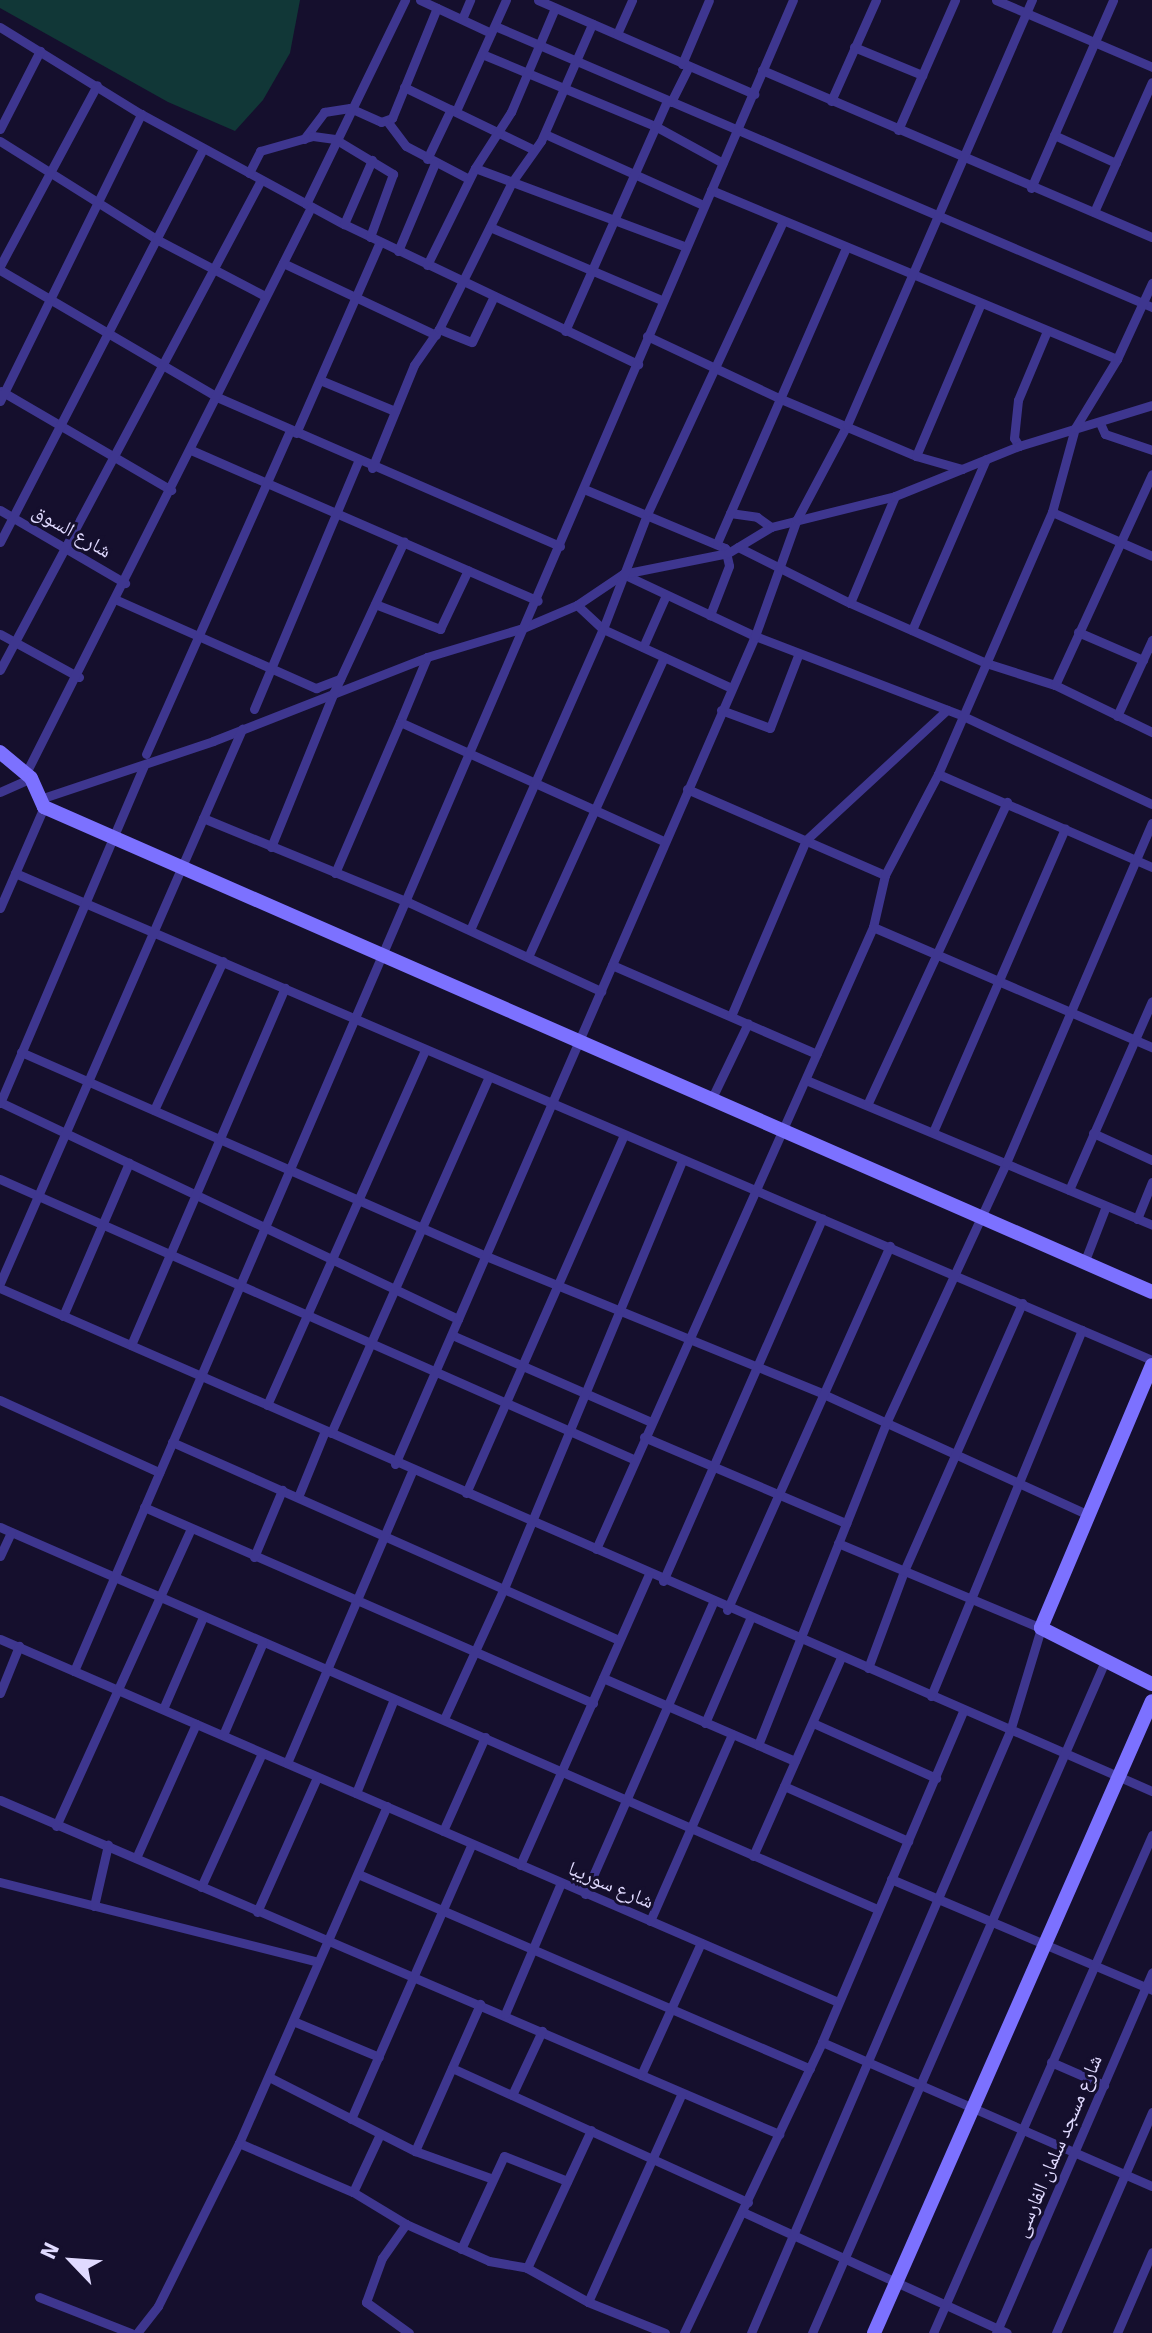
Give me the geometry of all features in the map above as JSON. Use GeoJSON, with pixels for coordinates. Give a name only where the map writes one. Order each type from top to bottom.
{"type":"FeatureCollection","features":[{"type":"Feature","properties":{"kind":"street"},"geometry":{"type":"LineString","coordinates":[[0,792],[28,776],[79,677],[283,263],[335,139],[405,0]]}},
{"type":"Feature","properties":{"kind":"street"},"geometry":{"type":"LineString","coordinates":[[420,0],[462,19],[539,45],[1147,305]]}},
{"type":"Feature","properties":{"kind":"street"},"geometry":{"type":"LineString","coordinates":[[462,19],[470,0]]}},
{"type":"Feature","properties":{"kind":"street"},"geometry":{"type":"LineString","coordinates":[[398,251],[431,161],[506,0]]}},
{"type":"Feature","properties":{"kind":"street"},"geometry":{"type":"LineString","coordinates":[[538,0],[754,94]]}},
{"type":"Feature","properties":{"kind":"street"},"geometry":{"type":"LineString","coordinates":[[617,34],[632,0]]}},
{"type":"Feature","properties":{"kind":"street"},"geometry":{"type":"LineString","coordinates":[[565,331],[634,172],[685,65],[709,0]]}},
{"type":"Feature","properties":{"kind":"street"},"geometry":{"type":"LineString","coordinates":[[74,1671],[408,902],[523,628],[538,601],[638,364],[661,300],[793,0]]}},
{"type":"Feature","properties":{"kind":"street"},"geometry":{"type":"LineString","coordinates":[[831,101],[876,0]]}},
{"type":"Feature","properties":{"kind":"street"},"geometry":{"type":"LineString","coordinates":[[898,130],[955,0]]}},
{"type":"Feature","properties":{"kind":"street"},"geometry":{"type":"LineString","coordinates":[[996,0],[1152,67]]}},
{"type":"Feature","properties":{"kind":"street"},"geometry":{"type":"LineString","coordinates":[[395,1464],[755,636],[797,519],[847,425],[1032,0]]}},
{"type":"Feature","properties":{"kind":"street"},"geometry":{"type":"LineString","coordinates":[[1031,188],[1113,0]]}},
{"type":"Feature","properties":{"kind":"street"},"geometry":{"type":"LineString","coordinates":[[427,265],[469,179],[499,132],[539,45],[552,4]]}},
{"type":"Feature","properties":{"kind":"street"},"geometry":{"type":"LineString","coordinates":[[387,121],[437,8]]}},
{"type":"Feature","properties":{"kind":"street"},"geometry":{"type":"LineString","coordinates":[[372,468],[414,365],[437,332],[464,282],[512,182],[545,134],[592,24]]}},
{"type":"Feature","properties":{"kind":"street"},"geometry":{"type":"LineString","coordinates":[[0,27],[141,114],[308,206],[638,364]]}},
{"type":"Feature","properties":{"kind":"street"},"geometry":{"type":"LineString","coordinates":[[854,47],[922,75]]}},
{"type":"Feature","properties":{"kind":"street"},"geometry":{"type":"LineString","coordinates":[[0,129],[40,51]]}},
{"type":"Feature","properties":{"kind":"street"},"geometry":{"type":"LineString","coordinates":[[482,54],[655,126],[723,163]]}},
{"type":"Feature","properties":{"kind":"street"},"geometry":{"type":"LineString","coordinates":[[762,70],[962,159],[1152,237]]}},
{"type":"Feature","properties":{"kind":"street"},"geometry":{"type":"LineString","coordinates":[[1094,212],[1152,82]]}},
{"type":"Feature","properties":{"kind":"street"},"geometry":{"type":"LineString","coordinates":[[97,85],[0,268],[105,334],[217,397],[372,468],[560,546]]}},
{"type":"Feature","properties":{"kind":"street"},"geometry":{"type":"LineString","coordinates":[[404,87],[532,149]]}},
{"type":"Feature","properties":{"kind":"street"},"geometry":{"type":"LineString","coordinates":[[304,139],[319,114],[350,108],[387,121],[395,136],[431,161],[469,179]]}},
{"type":"Feature","properties":{"kind":"street"},"geometry":{"type":"LineString","coordinates":[[141,114],[1,394],[60,424],[171,490]]}},
{"type":"Feature","properties":{"kind":"street"},"geometry":{"type":"LineString","coordinates":[[545,134],[703,205]]}},
{"type":"Feature","properties":{"kind":"street"},"geometry":{"type":"LineString","coordinates":[[1054,135],[1116,163]]}},
{"type":"Feature","properties":{"kind":"street"},"geometry":{"type":"LineString","coordinates":[[249,173],[260,151],[304,139],[335,139],[372,160],[393,178],[370,237]]}},
{"type":"Feature","properties":{"kind":"street"},"geometry":{"type":"LineString","coordinates":[[0,141],[100,199],[156,239],[265,296]]}},
{"type":"Feature","properties":{"kind":"street"},"geometry":{"type":"LineString","coordinates":[[0,542],[203,149]]}},
{"type":"Feature","properties":{"kind":"street"},"geometry":{"type":"LineString","coordinates":[[344,224],[372,160]]}},
{"type":"Feature","properties":{"kind":"street"},"geometry":{"type":"LineString","coordinates":[[475,168],[686,247]]}},
{"type":"Feature","properties":{"kind":"street"},"geometry":{"type":"LineString","coordinates":[[0,670],[261,180]]}},
{"type":"Feature","properties":{"kind":"street"},"geometry":{"type":"LineString","coordinates":[[711,190],[1117,359]]}},
{"type":"Feature","properties":{"kind":"street"},"geometry":{"type":"LineString","coordinates":[[470,930],[603,629],[648,512],[718,370],[783,221]]}},
{"type":"Feature","properties":{"kind":"street"},"geometry":{"type":"LineString","coordinates":[[490,227],[661,300]]}},
{"type":"Feature","properties":{"kind":"street"},"geometry":{"type":"LineString","coordinates":[[146,754],[267,483],[358,302],[380,242]]}},
{"type":"Feature","properties":{"kind":"street"},"geometry":{"type":"LineString","coordinates":[[717,543],[846,248]]}},
{"type":"Feature","properties":{"kind":"street"},"geometry":{"type":"LineString","coordinates":[[283,263],[358,302],[472,342],[494,296]]}},
{"type":"Feature","properties":{"kind":"street"},"geometry":{"type":"LineString","coordinates":[[596,1549],[687,1337],[757,1193],[873,927],[885,875],[938,774],[1052,512],[1075,428],[1147,305],[1152,283]]}},
{"type":"Feature","properties":{"kind":"street"},"geometry":{"type":"LineString","coordinates":[[916,456],[981,303]]}},
{"type":"Feature","properties":{"kind":"street"},"geometry":{"type":"LineString","coordinates":[[1019,446],[1014,429],[1018,400],[1047,331]]}},
{"type":"Feature","properties":{"kind":"street"},"geometry":{"type":"LineString","coordinates":[[647,336],[781,399],[916,456],[962,469]]}},
{"type":"Feature","properties":{"kind":"street"},"geometry":{"type":"LineString","coordinates":[[320,380],[395,411]]}},
{"type":"Feature","properties":{"kind":"street"},"geometry":{"type":"LineString","coordinates":[[0,908],[44,803],[427,657],[523,628],[577,605],[623,574],[728,553],[771,527],[895,496],[1019,446],[1152,405]]}},
{"type":"Feature","properties":{"kind":"street"},"geometry":{"type":"LineString","coordinates":[[1100,423],[1105,434],[1152,450]]}},
{"type":"Feature","properties":{"kind":"street"},"geometry":{"type":"LineString","coordinates":[[191,450],[538,601]]}},
{"type":"Feature","properties":{"kind":"street"},"geometry":{"type":"LineString","coordinates":[[912,630],[986,459]]}},
{"type":"Feature","properties":{"kind":"street"},"geometry":{"type":"LineString","coordinates":[[254,709],[358,461]]}},
{"type":"Feature","properties":{"kind":"street"},"geometry":{"type":"LineString","coordinates":[[1055,685],[1123,543],[1152,474]]}},
{"type":"Feature","properties":{"kind":"street"},"geometry":{"type":"LineString","coordinates":[[584,489],[648,512],[717,543],[728,553]]}},
{"type":"Feature","properties":{"kind":"street"},"geometry":{"type":"LineString","coordinates":[[850,603],[895,496]]}},
{"type":"Feature","properties":{"kind":"street","name":"شارع السوق"},"geometry":{"type":"LineString","coordinates":[[0,510],[125,583]]}},
{"type":"Feature","properties":{"kind":"street"},"geometry":{"type":"LineString","coordinates":[[1052,512],[1152,556]]}},
{"type":"Feature","properties":{"kind":"street"},"geometry":{"type":"LineString","coordinates":[[730,513],[757,517],[771,527]]}},
{"type":"Feature","properties":{"kind":"street"},"geometry":{"type":"LineString","coordinates":[[271,847],[334,692],[404,541]]}},
{"type":"Feature","properties":{"kind":"street"},"geometry":{"type":"LineString","coordinates":[[738,547],[850,603],[986,663],[1055,685],[1152,732]]}},
{"type":"Feature","properties":{"kind":"street"},"geometry":{"type":"LineString","coordinates":[[710,615],[724,586],[728,553]]}},
{"type":"Feature","properties":{"kind":"street"},"geometry":{"type":"LineString","coordinates":[[375,604],[440,629],[468,570]]}},
{"type":"Feature","properties":{"kind":"street"},"geometry":{"type":"LineString","coordinates":[[623,574],[755,636],[963,716],[1152,804]]}},
{"type":"Feature","properties":{"kind":"street"},"geometry":{"type":"LineString","coordinates":[[643,647],[666,595]]}},
{"type":"Feature","properties":{"kind":"street"},"geometry":{"type":"LineString","coordinates":[[117,600],[321,689],[343,677]]}},
{"type":"Feature","properties":{"kind":"street"},"geometry":{"type":"LineString","coordinates":[[577,605],[603,629],[731,688]]}},
{"type":"Feature","properties":{"kind":"street"},"geometry":{"type":"LineString","coordinates":[[1078,632],[1143,660]]}},
{"type":"Feature","properties":{"kind":"street"},"geometry":{"type":"LineString","coordinates":[[0,634],[79,677]]}},
{"type":"Feature","properties":{"kind":"street"},"geometry":{"type":"LineString","coordinates":[[1117,716],[1152,640]]}},
{"type":"Feature","properties":{"kind":"street"},"geometry":{"type":"LineString","coordinates":[[721,710],[770,728],[799,653]]}},
{"type":"Feature","properties":{"kind":"street"},"geometry":{"type":"LineString","coordinates":[[335,873],[427,657]]}},
{"type":"Feature","properties":{"kind":"street"},"geometry":{"type":"LineString","coordinates":[[528,957],[664,657]]}},
{"type":"Feature","properties":{"kind":"street"},"geometry":{"type":"LineString","coordinates":[[731,1016],[806,840],[947,710]]}},
{"type":"Feature","properties":{"kind":"street"},"geometry":{"type":"LineString","coordinates":[[400,722],[598,808],[664,841]]}},
{"type":"Feature","properties":{"kind":"street"},"geometry":{"type":"LineString","coordinates":[[242,729],[0,1286],[727,1610],[1152,1791]]}},
{"type":"Feature","properties":{"kind":"street"},"geometry":{"type":"LineString","coordinates":[[0,752],[28,776],[44,803],[114,839],[1152,1292]]}},
{"type":"Feature","properties":{"kind":"street"},"geometry":{"type":"LineString","coordinates":[[144,766],[87,904],[1,1097],[65,1133],[458,1319]]}},
{"type":"Feature","properties":{"kind":"street"},"geometry":{"type":"LineString","coordinates":[[938,774],[1152,867]]}},
{"type":"Feature","properties":{"kind":"street"},"geometry":{"type":"LineString","coordinates":[[687,789],[885,875]]}},
{"type":"Feature","properties":{"kind":"street"},"geometry":{"type":"LineString","coordinates":[[867,1105],[1007,802]]}},
{"type":"Feature","properties":{"kind":"street"},"geometry":{"type":"LineString","coordinates":[[203,818],[408,902],[601,991]]}},
{"type":"Feature","properties":{"kind":"street"},"geometry":{"type":"LineString","coordinates":[[758,1745],[886,1423],[1006,1163],[1152,823]]}},
{"type":"Feature","properties":{"kind":"street"},"geometry":{"type":"LineString","coordinates":[[933,1132],[1065,828]]}},
{"type":"Feature","properties":{"kind":"street"},"geometry":{"type":"LineString","coordinates":[[15,873],[551,1106],[956,1273],[1152,1362],[1041,1628],[1010,1731],[751,2333]]}},
{"type":"Feature","properties":{"kind":"street"},"geometry":{"type":"LineString","coordinates":[[873,927],[1152,1047]]}},
{"type":"Feature","properties":{"kind":"street"},"geometry":{"type":"LineString","coordinates":[[154,1110],[223,961]]}},
{"type":"Feature","properties":{"kind":"street"},"geometry":{"type":"LineString","coordinates":[[612,965],[817,1054]]}},
{"type":"Feature","properties":{"kind":"street"},"geometry":{"type":"LineString","coordinates":[[131,1345],[285,988]]}},
{"type":"Feature","properties":{"kind":"street"},"geometry":{"type":"LineString","coordinates":[[1069,1190],[1152,1001]]}},
{"type":"Feature","properties":{"kind":"street"},"geometry":{"type":"LineString","coordinates":[[711,1100],[748,1023]]}},
{"type":"Feature","properties":{"kind":"street"},"geometry":{"type":"LineString","coordinates":[[267,1405],[425,1050]]}},
{"type":"Feature","properties":{"kind":"street"},"geometry":{"type":"LineString","coordinates":[[21,1052],[486,1256],[821,1393],[1087,1514]]}},
{"type":"Feature","properties":{"kind":"street"},"geometry":{"type":"LineString","coordinates":[[298,1497],[489,1077]]}},
{"type":"Feature","properties":{"kind":"street"},"geometry":{"type":"LineString","coordinates":[[806,1080],[1152,1225]]}},
{"type":"Feature","properties":{"kind":"street"},"geometry":{"type":"LineString","coordinates":[[1093,1133],[1152,1160]]}},
{"type":"Feature","properties":{"kind":"street"},"geometry":{"type":"LineString","coordinates":[[466,1493],[624,1135]]}},
{"type":"Feature","properties":{"kind":"street"},"geometry":{"type":"LineString","coordinates":[[444,1719],[505,1586],[566,1430],[682,1160]]}},
{"type":"Feature","properties":{"kind":"street"},"geometry":{"type":"LineString","coordinates":[[63,1316],[129,1163]]}},
{"type":"Feature","properties":{"kind":"street"},"geometry":{"type":"LineString","coordinates":[[0,1179],[633,1459]]}},
{"type":"Feature","properties":{"kind":"street"},"geometry":{"type":"LineString","coordinates":[[1137,1219],[1152,1182]]}},
{"type":"Feature","properties":{"kind":"street"},"geometry":{"type":"LineString","coordinates":[[1084,1263],[1106,1206]]}},
{"type":"Feature","properties":{"kind":"street"},"geometry":{"type":"LineString","coordinates":[[663,1581],[822,1218]]}},
{"type":"Feature","properties":{"kind":"street"},"geometry":{"type":"LineString","coordinates":[[727,1610],[821,1393],[890,1246]]}},
{"type":"Feature","properties":{"kind":"street"},"geometry":{"type":"LineString","coordinates":[[868,1668],[953,1454],[1022,1303]]}},
{"type":"Feature","properties":{"kind":"street"},"geometry":{"type":"LineString","coordinates":[[931,1696],[967,1599],[1082,1330]]}},
{"type":"Feature","properties":{"kind":"street"},"geometry":{"type":"LineString","coordinates":[[452,1335],[651,1422]]}},
{"type":"Feature","properties":{"kind":"street"},"geometry":{"type":"LineString","coordinates":[[0,1400],[159,1472]]}},
{"type":"Feature","properties":{"kind":"street"},"geometry":{"type":"LineString","coordinates":[[644,1437],[846,1523]]}},
{"type":"Feature","properties":{"kind":"street"},"geometry":{"type":"LineString","coordinates":[[172,1442],[505,1586],[619,1640]]}},
{"type":"Feature","properties":{"kind":"street"},"geometry":{"type":"LineString","coordinates":[[287,1763],[413,1469]]}},
{"type":"Feature","properties":{"kind":"street"},"geometry":{"type":"LineString","coordinates":[[254,1557],[282,1490]]}},
{"type":"Feature","properties":{"kind":"street"},"geometry":{"type":"LineString","coordinates":[[144,1507],[593,1703]]}},
{"type":"Feature","properties":{"kind":"street"},"geometry":{"type":"LineString","coordinates":[[0,1527],[394,1699],[564,1769],[877,1909]]}},
{"type":"Feature","properties":{"kind":"street"},"geometry":{"type":"LineString","coordinates":[[56,1826],[191,1529]]}},
{"type":"Feature","properties":{"kind":"street"},"geometry":{"type":"LineString","coordinates":[[0,1556],[11,1532]]}},
{"type":"Feature","properties":{"kind":"street"},"geometry":{"type":"LineString","coordinates":[[838,1543],[1041,1628],[1152,1684]]}},
{"type":"Feature","properties":{"kind":"street"},"geometry":{"type":"LineString","coordinates":[[520,1865],[649,1574]]}},
{"type":"Feature","properties":{"kind":"street"},"geometry":{"type":"LineString","coordinates":[[585,1894],[713,1603]]}},
{"type":"Feature","properties":{"kind":"street"},"geometry":{"type":"LineString","coordinates":[[163,1709],[203,1617]]}},
{"type":"Feature","properties":{"kind":"street"},"geometry":{"type":"LineString","coordinates":[[705,1723],[750,1619]]}},
{"type":"Feature","properties":{"kind":"street","name":"شارع سوريبا"},"geometry":{"type":"LineString","coordinates":[[0,1639],[838,2002]]}},
{"type":"Feature","properties":{"kind":"street"},"geometry":{"type":"LineString","coordinates":[[223,1735],[263,1642]]}},
{"type":"Feature","properties":{"kind":"street"},"geometry":{"type":"LineString","coordinates":[[0,1693],[19,1646]]}},
{"type":"Feature","properties":{"kind":"street"},"geometry":{"type":"LineString","coordinates":[[753,1856],[841,1657]]}},
{"type":"Feature","properties":{"kind":"street"},"geometry":{"type":"LineString","coordinates":[[812,2333],[924,2084],[1105,1661]]}},
{"type":"Feature","properties":{"kind":"street"},"geometry":{"type":"LineString","coordinates":[[603,1678],[795,1761]]}},
{"type":"Feature","properties":{"kind":"street"},"geometry":{"type":"LineString","coordinates":[[356,1793],[394,1699]]}},
{"type":"Feature","properties":{"kind":"street"},"geometry":{"type":"LineString","coordinates":[[874,2333],[1152,1701]]}},
{"type":"Feature","properties":{"kind":"street"},"geometry":{"type":"LineString","coordinates":[[684,2333],[810,2069],[963,1712]]}},
{"type":"Feature","properties":{"kind":"street"},"geometry":{"type":"LineString","coordinates":[[813,1723],[936,1778]]}},
{"type":"Feature","properties":{"kind":"street"},"geometry":{"type":"LineString","coordinates":[[136,1858],[196,1724]]}},
{"type":"Feature","properties":{"kind":"street"},"geometry":{"type":"LineString","coordinates":[[650,1921],[732,1734]]}},
{"type":"Feature","properties":{"kind":"street"},"geometry":{"type":"LineString","coordinates":[[443,1831],[485,1737]]}},
{"type":"Feature","properties":{"kind":"street"},"geometry":{"type":"LineString","coordinates":[[201,1887],[262,1753]]}},
{"type":"Feature","properties":{"kind":"street"},"geometry":{"type":"LineString","coordinates":[[257,1912],[317,1777]]}},
{"type":"Feature","properties":{"kind":"street"},"geometry":{"type":"LineString","coordinates":[[784,1786],[908,1841]]}},
{"type":"Feature","properties":{"kind":"street"},"geometry":{"type":"LineString","coordinates":[[0,1800],[413,1981],[505,2014],[779,2134]]}},
{"type":"Feature","properties":{"kind":"street"},"geometry":{"type":"LineString","coordinates":[[39,2297],[134,2333],[158,2306],[239,2143],[387,1806]]}},
{"type":"Feature","properties":{"kind":"street"},"geometry":{"type":"LineString","coordinates":[[933,2333],[1152,1835]]}},
{"type":"Feature","properties":{"kind":"street"},"geometry":{"type":"LineString","coordinates":[[351,2119],[472,1844]]}},
{"type":"Feature","properties":{"kind":"street"},"geometry":{"type":"LineString","coordinates":[[94,1906],[108,1845]]}},
{"type":"Feature","properties":{"kind":"street"},"geometry":{"type":"LineString","coordinates":[[358,1874],[810,2069]]}},
{"type":"Feature","properties":{"kind":"street"},"geometry":{"type":"LineString","coordinates":[[891,1879],[1149,1988]]}},
{"type":"Feature","properties":{"kind":"street"},"geometry":{"type":"LineString","coordinates":[[0,1882],[318,1962]]}},
{"type":"Feature","properties":{"kind":"street"},"geometry":{"type":"LineString","coordinates":[[505,2014],[561,1883]]}},
{"type":"Feature","properties":{"kind":"street"},"geometry":{"type":"LineString","coordinates":[[641,2075],[701,1943]]}},
{"type":"Feature","properties":{"kind":"street","name":"شارع مسجد سلمان الفارسى"},"geometry":{"type":"LineString","coordinates":[[1000,2332],[1104,2085],[1149,1988],[1152,1972]]}},
{"type":"Feature","properties":{"kind":"street"},"geometry":{"type":"LineString","coordinates":[[415,2151],[480,2004]]}},
{"type":"Feature","properties":{"kind":"street"},"geometry":{"type":"LineString","coordinates":[[293,2021],[379,2057]]}},
{"type":"Feature","properties":{"kind":"street"},"geometry":{"type":"LineString","coordinates":[[512,2095],[542,2031]]}},
{"type":"Feature","properties":{"kind":"street"},"geometry":{"type":"LineString","coordinates":[[822,2042],[973,2105],[1152,2186]]}},
{"type":"Feature","properties":{"kind":"street"},"geometry":{"type":"LineString","coordinates":[[1051,2062],[1104,2085]]}},
{"type":"Feature","properties":{"kind":"street"},"geometry":{"type":"LineString","coordinates":[[452,2068],[748,2202]]}},
{"type":"Feature","properties":{"kind":"street"},"geometry":{"type":"LineString","coordinates":[[269,2077],[415,2151],[490,2178]]}},
{"type":"Feature","properties":{"kind":"street"},"geometry":{"type":"LineString","coordinates":[[588,2302],[682,2093]]}},
{"type":"Feature","properties":{"kind":"street"},"geometry":{"type":"LineString","coordinates":[[1056,2333],[1152,2112]]}},
{"type":"Feature","properties":{"kind":"street"},"geometry":{"type":"LineString","coordinates":[[527,2268],[591,2130]]}},
{"type":"Feature","properties":{"kind":"street"},"geometry":{"type":"LineString","coordinates":[[353,2192],[380,2134]]}},
{"type":"Feature","properties":{"kind":"street"},"geometry":{"type":"LineString","coordinates":[[239,2143],[353,2192],[406,2224],[461,2249],[527,2268],[588,2302],[665,2333]]}},
{"type":"Feature","properties":{"kind":"street"},"geometry":{"type":"LineString","coordinates":[[461,2249],[490,2178],[507,2156],[567,2181]]}},
{"type":"Feature","properties":{"kind":"street"},"geometry":{"type":"LineString","coordinates":[[743,2212],[946,2303],[1000,2332]]}},
{"type":"Feature","properties":{"kind":"street"},"geometry":{"type":"LineString","coordinates":[[406,2224],[382,2258],[366,2302],[409,2333]]}},
{"type":"Feature","properties":{"kind":"street"},"geometry":{"type":"LineString","coordinates":[[1117,2333],[1152,2252]]}},
{"type":"Feature","properties":{"kind":"green space"},"geometry":{"type":"Polygon","coordinates":[[[0,0],[300,0],[290,53],[263,100],[235,131],[168,102],[0,8],[0,0]]]}}]}
